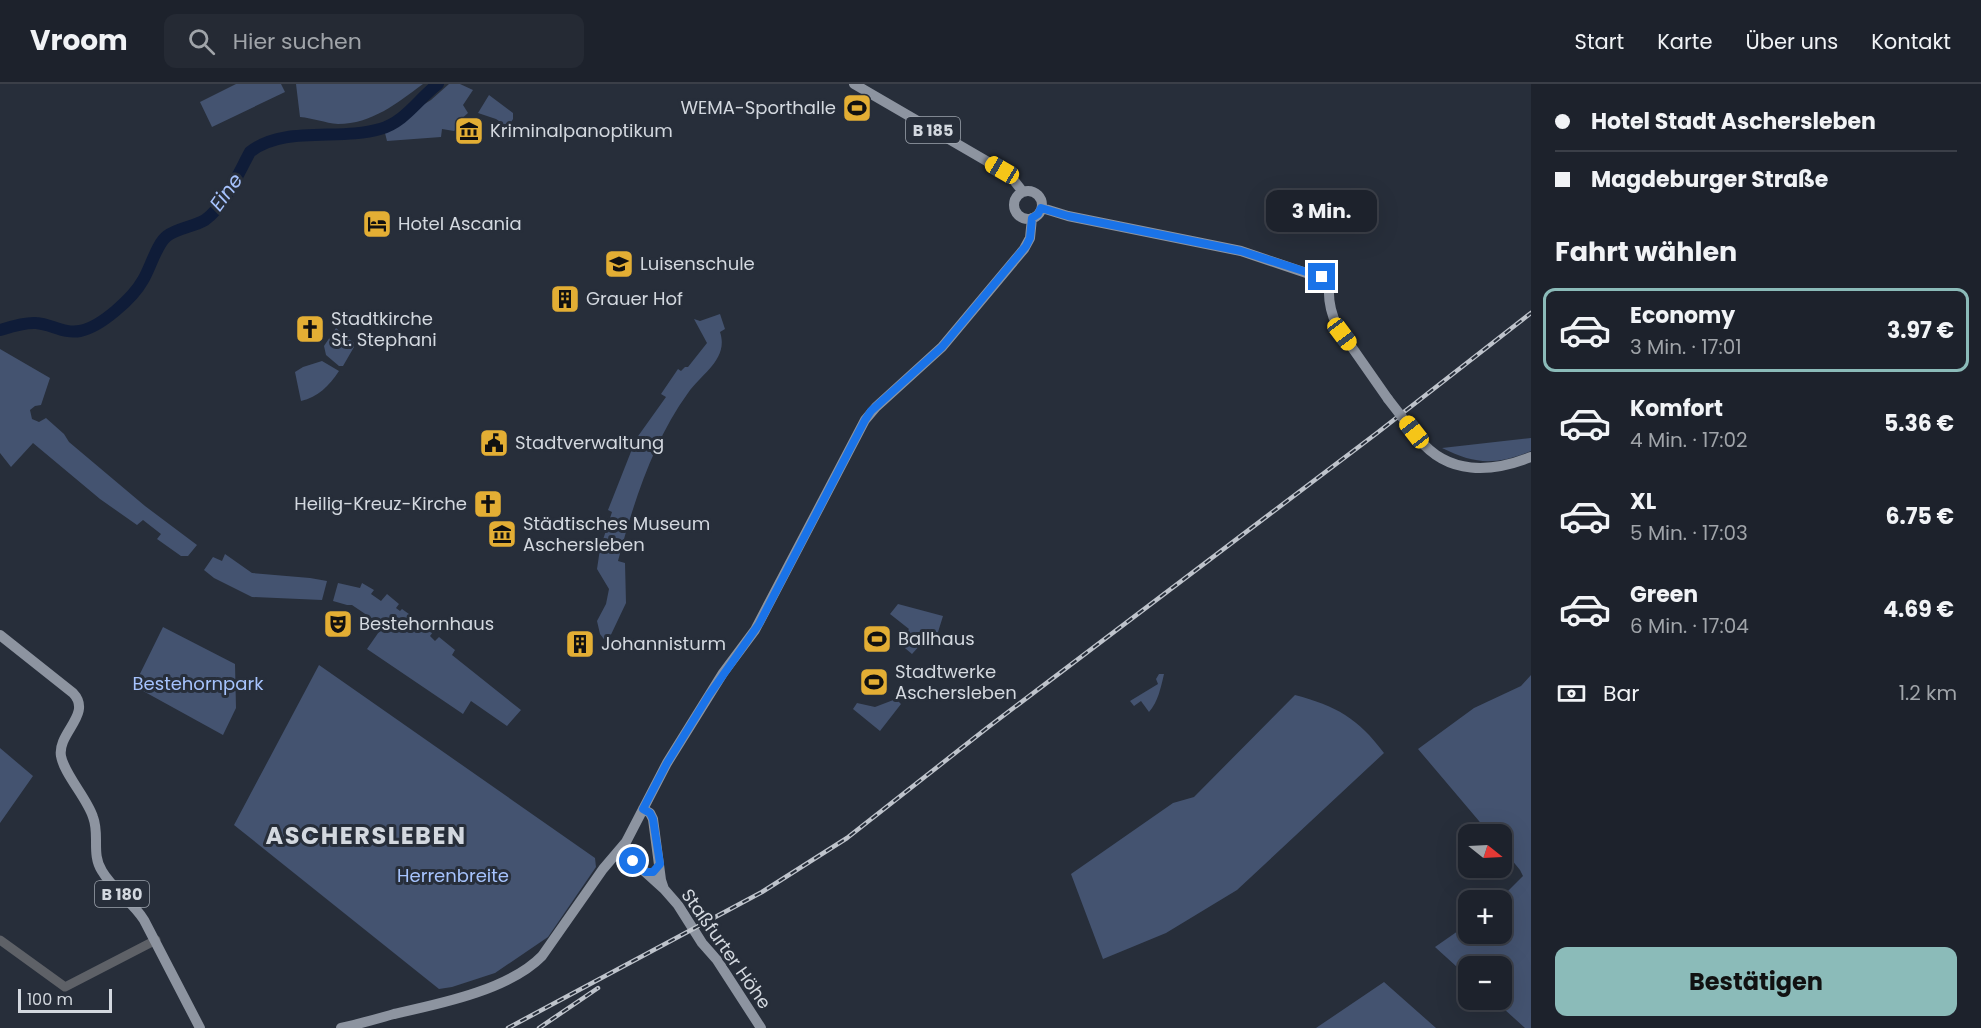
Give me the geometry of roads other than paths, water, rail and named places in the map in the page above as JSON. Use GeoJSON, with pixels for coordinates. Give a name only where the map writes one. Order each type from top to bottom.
{"type":"FeatureCollection","features":[{"type":"Feature","properties":{"kind":"main road","name":"B 185"},"geometry":{"type":"LineString","coordinates":[[854,84],[1002,170],[1023,192]]}},
{"type":"Feature","properties":{"kind":"main road"},"geometry":{"type":"LineString","coordinates":[[1023,192],[1036,193],[1041,200],[1041,208],[1032,218],[1022,217],[1015,210],[1016,200],[1023,192]]}},
{"type":"Feature","properties":{"kind":"main road"},"geometry":{"type":"LineString","coordinates":[[1041,208],[1068,216],[1241,251],[1330,280],[1330,307],[1337,326],[1388,399],[1429,450],[1457,465],[1475,468],[1504,467],[1531,458]]}},
{"type":"Feature","properties":{"kind":"main road"},"geometry":{"type":"LineString","coordinates":[[341,1028],[439,1003],[506,980],[531,966],[549,948],[610,861],[621,850],[667,763],[719,680],[759,624],[865,420],[882,401],[942,347],[1024,249],[1030,238],[1032,218]]}},
{"type":"Feature","properties":{"kind":"main road","name":"B 180"},"geometry":{"type":"LineString","coordinates":[[0,635],[73,693],[78,700],[79,711],[61,747],[62,760],[93,817],[96,827],[98,866],[107,879],[140,912],[200,1028]]}},
{"type":"Feature","properties":{"kind":"main road"},"geometry":{"type":"LineString","coordinates":[[643,809],[650,813],[653,819],[664,889]]}},
{"type":"Feature","properties":{"kind":"main road","name":"Staßfurter Höhe"},"geometry":{"type":"LineString","coordinates":[[621,850],[664,889],[683,913],[761,1028]]}},
{"type":"Feature","properties":{"kind":"main road"},"geometry":{"type":"LineString","coordinates":[[645,872],[655,871],[660,864]]}},
{"type":"Feature","properties":{"kind":"street"},"geometry":{"type":"LineString","coordinates":[[0,940],[65,987],[156,940]]}},
{"type":"Feature","properties":{"kind":"waterway","name":"Eine"},"geometry":{"type":"LineString","coordinates":[[0,330],[32,323],[74,332],[97,324],[116,311],[138,287],[163,239],[176,231],[205,220],[212,214],[230,189],[250,152],[263,144],[295,136],[348,134],[389,126],[404,116],[438,84]]}},
{"type":"Feature","properties":{"kind":"railway"},"geometry":{"type":"LineString","coordinates":[[508,1028],[762,892],[847,838],[987,728],[1377,433],[1531,313]]}},
{"type":"Feature","properties":{"kind":"railway"},"geometry":{"type":"LineString","coordinates":[[539,1028],[598,988]]}},
{"type":"Feature","properties":{"kind":"place","name":"WEMA-Sporthalle"},"geometry":{"type":"Point","coordinates":[857,108]}},
{"type":"Feature","properties":{"kind":"place","name":"Kriminalpanoptikum"},"geometry":{"type":"Point","coordinates":[469,131]}},
{"type":"Feature","properties":{"kind":"place","name":"Hotel Ascania"},"geometry":{"type":"Point","coordinates":[377,224]}},
{"type":"Feature","properties":{"kind":"place","name":"Luisenschule"},"geometry":{"type":"Point","coordinates":[619,264]}},
{"type":"Feature","properties":{"kind":"place","name":"Grauer Hof"},"geometry":{"type":"Point","coordinates":[565,299]}},
{"type":"Feature","properties":{"kind":"place","name":"Stadtkirche St. Stephani"},"geometry":{"type":"Point","coordinates":[310,329]}},
{"type":"Feature","properties":{"kind":"place","name":"Stadtverwaltung"},"geometry":{"type":"Point","coordinates":[494,443]}},
{"type":"Feature","properties":{"kind":"place","name":"Heilig-Kreuz-Kirche"},"geometry":{"type":"Point","coordinates":[488,504]}},
{"type":"Feature","properties":{"kind":"place","name":"Städtisches Museum Aschersleben"},"geometry":{"type":"Point","coordinates":[502,534]}},
{"type":"Feature","properties":{"kind":"place","name":"Bestehornhaus"},"geometry":{"type":"Point","coordinates":[338,624]}},
{"type":"Feature","properties":{"kind":"place","name":"Ballhaus"},"geometry":{"type":"Point","coordinates":[877,639]}},
{"type":"Feature","properties":{"kind":"place","name":"Johannisturm"},"geometry":{"type":"Point","coordinates":[580,644]}},
{"type":"Feature","properties":{"kind":"place","name":"Stadtwerke Aschersleben"},"geometry":{"type":"Point","coordinates":[874,682]}},
{"type":"Feature","properties":{"kind":"district","name":"ASCHERSLEBEN"},"geometry":{"type":"Point","coordinates":[366,836]}},
{"type":"Feature","properties":{"kind":"park label","name":"Bestehornpark"},"geometry":{"type":"Point","coordinates":[198,684]}},
{"type":"Feature","properties":{"kind":"park label","name":"Herrenbreite"},"geometry":{"type":"Point","coordinates":[453,876]}}]}
